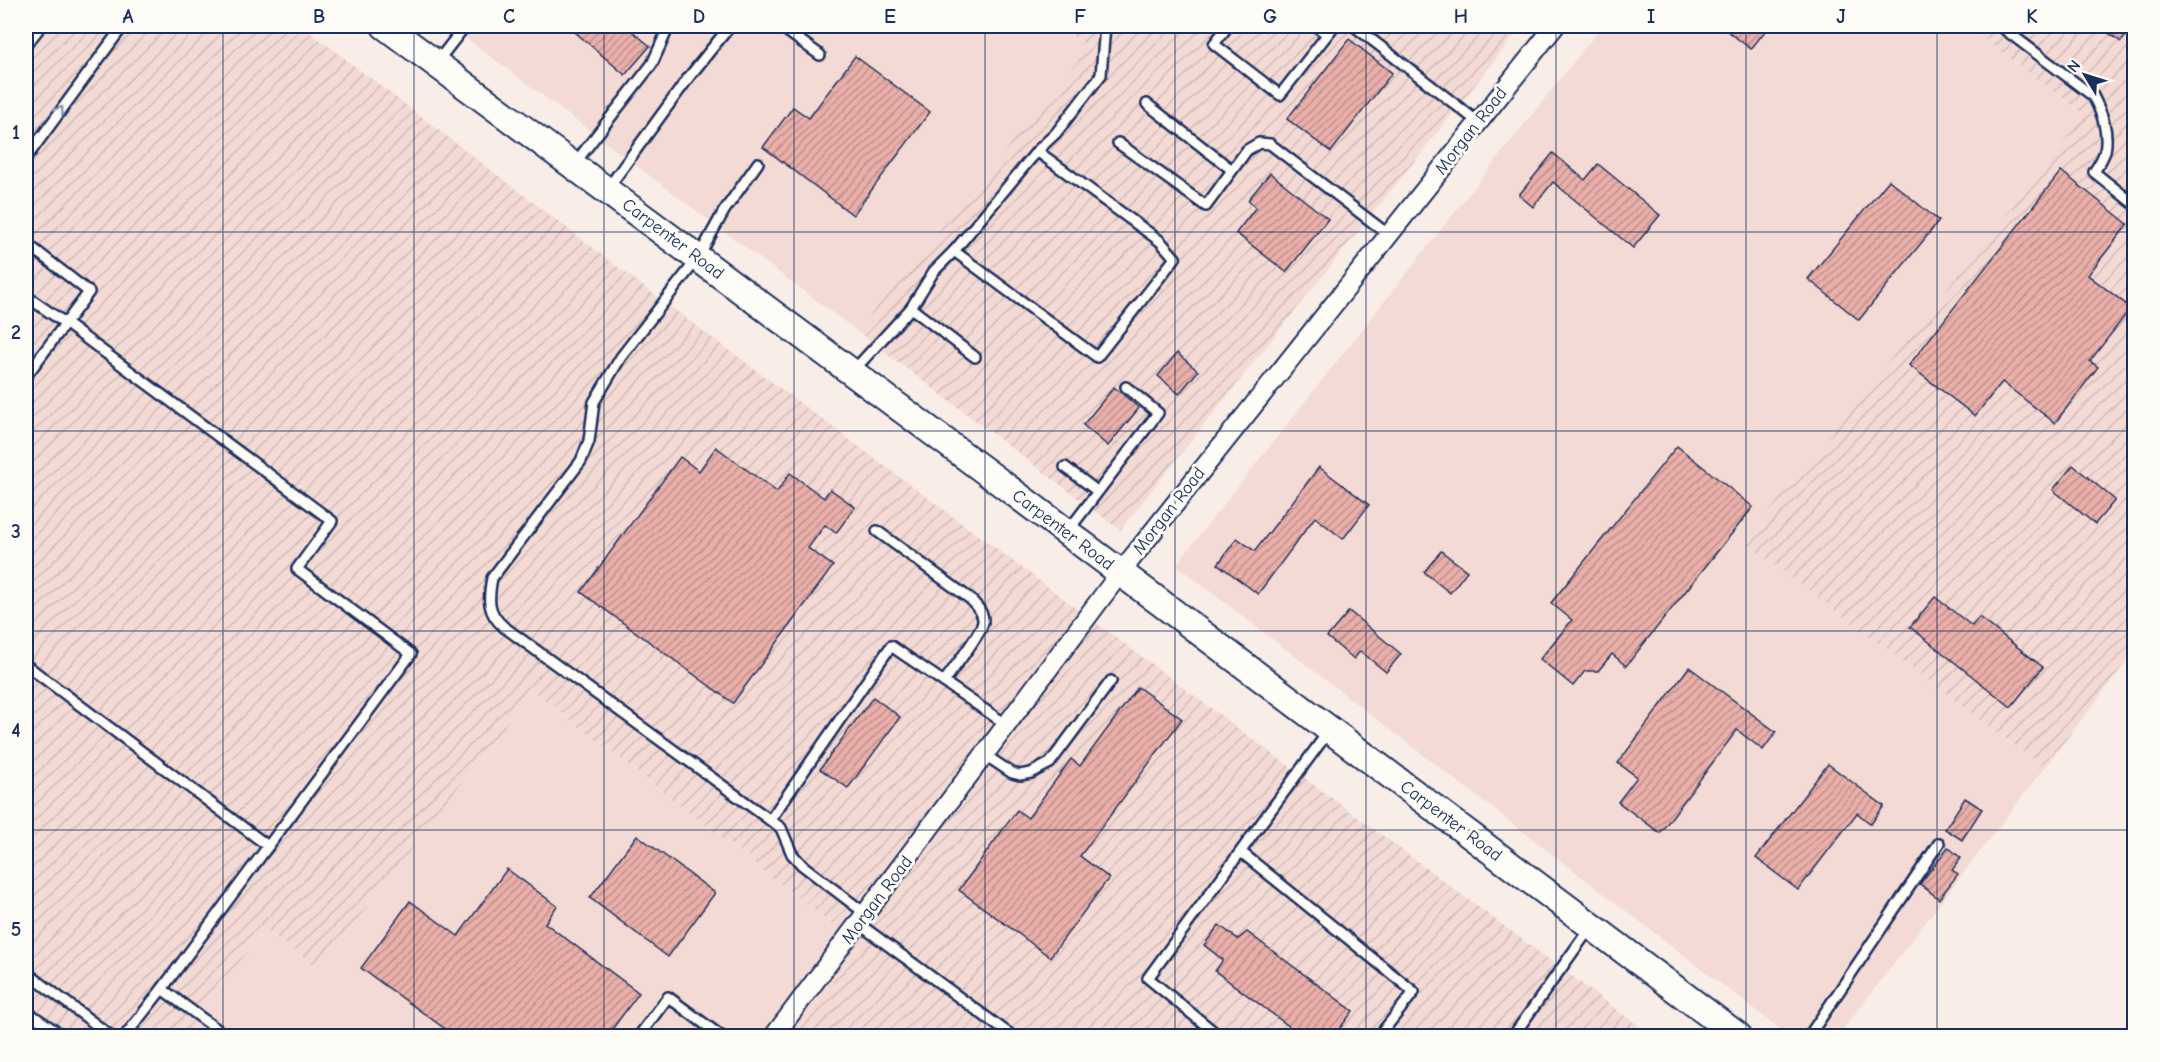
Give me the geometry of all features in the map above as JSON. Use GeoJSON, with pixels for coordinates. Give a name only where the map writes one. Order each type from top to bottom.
{"type":"FeatureCollection","features":[{"type":"Feature","properties":{"kind":"main road","name":"Carpenter Road"},"geometry":{"type":"LineString","coordinates":[[386,26],[1738,1036]]}},
{"type":"Feature","properties":{"kind":"street","name":"Morgan Road"},"geometry":{"type":"LineString","coordinates":[[774,1036],[1120,573],[1555,26]]}},
{"type":"Feature","properties":{"kind":"lane"},"geometry":{"type":"LineString","coordinates":[[26,45],[41,26]]}},
{"type":"Feature","properties":{"kind":"lane"},"geometry":{"type":"LineString","coordinates":[[26,158],[123,26]]}},
{"type":"Feature","properties":{"kind":"lane"},"geometry":{"type":"LineString","coordinates":[[436,63],[465,26]]}},
{"type":"Feature","properties":{"kind":"lane"},"geometry":{"type":"LineString","coordinates":[[573,165],[652,64],[669,26]]}},
{"type":"Feature","properties":{"kind":"lane"},"geometry":{"type":"LineString","coordinates":[[607,190],[689,77],[730,26]]}},
{"type":"Feature","properties":{"kind":"lane"},"geometry":{"type":"LineString","coordinates":[[780,26],[820,55]]}},
{"type":"Feature","properties":{"kind":"lane"},"geometry":{"type":"LineString","coordinates":[[852,372],[910,308],[934,271],[954,251],[1036,151],[1056,134],[1101,75],[1105,26]]}},
{"type":"Feature","properties":{"kind":"lane"},"geometry":{"type":"LineString","coordinates":[[1228,26],[1214,44],[1280,95],[1334,26]]}},
{"type":"Feature","properties":{"kind":"lane"},"geometry":{"type":"LineString","coordinates":[[1316,26],[1327,34]]}},
{"type":"Feature","properties":{"kind":"lane"},"geometry":{"type":"LineString","coordinates":[[1354,26],[1478,122]]}},
{"type":"Feature","properties":{"kind":"lane"},"geometry":{"type":"LineString","coordinates":[[2000,26],[2093,96],[2102,112],[2105,127],[2105,152],[2094,172],[2134,204]]}},
{"type":"Feature","properties":{"kind":"lane"},"geometry":{"type":"LineString","coordinates":[[1147,104],[1232,170]]}},
{"type":"Feature","properties":{"kind":"lane"},"geometry":{"type":"LineString","coordinates":[[1118,143],[1206,206],[1246,150],[1258,143],[1270,144],[1389,235]]}},
{"type":"Feature","properties":{"kind":"lane"},"geometry":{"type":"LineString","coordinates":[[954,251],[1096,357],[1175,258],[1160,241],[1036,151]]}},
{"type":"Feature","properties":{"kind":"lane"},"geometry":{"type":"LineString","coordinates":[[758,163],[724,211],[698,258],[621,357],[594,402],[587,450],[492,578],[488,600],[490,610],[496,621],[504,627],[781,828],[792,854],[802,865],[862,919],[1012,1036]]}},
{"type":"Feature","properties":{"kind":"lane"},"geometry":{"type":"LineString","coordinates":[[26,243],[89,292],[26,376]]}},
{"type":"Feature","properties":{"kind":"lane"},"geometry":{"type":"LineString","coordinates":[[27,302],[65,323],[332,521],[297,569],[411,654],[125,1036]]}},
{"type":"Feature","properties":{"kind":"lane"},"geometry":{"type":"LineString","coordinates":[[910,308],[975,357]]}},
{"type":"Feature","properties":{"kind":"lane"},"geometry":{"type":"LineString","coordinates":[[1066,532],[1158,412],[1126,387]]}},
{"type":"Feature","properties":{"kind":"lane"},"geometry":{"type":"LineString","coordinates":[[1065,467],[1097,491]]}},
{"type":"Feature","properties":{"kind":"lane"},"geometry":{"type":"LineString","coordinates":[[877,531],[969,598],[982,614],[983,622],[975,637],[944,682]]}},
{"type":"Feature","properties":{"kind":"lane"},"geometry":{"type":"LineString","coordinates":[[770,820],[891,646],[1007,725]]}},
{"type":"Feature","properties":{"kind":"lane"},"geometry":{"type":"LineString","coordinates":[[26,665],[268,846]]}},
{"type":"Feature","properties":{"kind":"lane"},"geometry":{"type":"LineString","coordinates":[[985,755],[1012,773],[1020,775],[1031,773],[1050,763],[1111,681]]}},
{"type":"Feature","properties":{"kind":"lane"},"geometry":{"type":"LineString","coordinates":[[1219,1036],[1148,978],[1329,730]]}},
{"type":"Feature","properties":{"kind":"lane"},"geometry":{"type":"LineString","coordinates":[[1809,1036],[1939,843]]}},
{"type":"Feature","properties":{"kind":"lane"},"geometry":{"type":"LineString","coordinates":[[1241,852],[1414,992],[1379,1036]]}},
{"type":"Feature","properties":{"kind":"lane"},"geometry":{"type":"LineString","coordinates":[[1513,1036],[1591,926]]}},
{"type":"Feature","properties":{"kind":"lane"},"geometry":{"type":"LineString","coordinates":[[26,972],[111,1036]]}},
{"type":"Feature","properties":{"kind":"lane"},"geometry":{"type":"LineString","coordinates":[[162,989],[226,1036]]}},
{"type":"Feature","properties":{"kind":"lane"},"geometry":{"type":"LineString","coordinates":[[639,1036],[668,997],[721,1036]]}},
{"type":"Feature","properties":{"kind":"lane"},"geometry":{"type":"LineString","coordinates":[[26,1011],[63,1036]]}},
{"type":"Feature","properties":{"kind":"shaded area"},"geometry":{"type":"Polygon","coordinates":[[[26,26],[302,26],[644,287],[1652,1036],[792,1036],[860,946],[532,690],[320,969],[265,929],[182,1036],[26,1036],[26,26]]]}},
{"type":"Feature","properties":{"kind":"shaded area"},"geometry":{"type":"Polygon","coordinates":[[[450,26],[1059,26],[1090,48],[857,331],[450,26]]]}},
{"type":"Feature","properties":{"kind":"shaded area"},"geometry":{"type":"Polygon","coordinates":[[[1059,26],[1522,26],[1120,530],[857,331],[1089,48],[1059,26]]]}},
{"type":"Feature","properties":{"kind":"shaded area"},"geometry":{"type":"Polygon","coordinates":[[[1602,26],[1966,26],[2085,115],[1746,542],[2044,768],[1838,1036],[1789,1036],[1176,565],[1602,26]]]}},
{"type":"Feature","properties":{"kind":"shaded area"},"geometry":{"type":"Polygon","coordinates":[[[1966,26],[2134,26],[2134,652],[2044,768],[1745,542],[2085,115],[1966,26]]]}},
{"type":"Feature","properties":{"kind":"shaded area"},"geometry":{"type":"Polygon","coordinates":[[[532,690],[860,946],[792,1036],[182,1036],[265,929],[320,969],[532,690]]]}},
{"type":"Feature","properties":{"kind":"building"},"geometry":{"type":"Polygon","coordinates":[[[568,26],[626,26],[650,46],[625,75],[568,26]]]}},
{"type":"Feature","properties":{"kind":"building"},"geometry":{"type":"Polygon","coordinates":[[[1721,26],[1769,26],[1751,49],[1721,26]]]}},
{"type":"Feature","properties":{"kind":"building"},"geometry":{"type":"Polygon","coordinates":[[[2099,26],[2134,26],[2121,42],[2099,26]]]}},
{"type":"Feature","properties":{"kind":"building"},"geometry":{"type":"Polygon","coordinates":[[[1349,39],[1392,73],[1331,152],[1287,119],[1349,39]]]}},
{"type":"Feature","properties":{"kind":"building"},"geometry":{"type":"Polygon","coordinates":[[[855,56],[930,112],[853,215],[763,147],[793,107],[809,118],[855,56]]]}},
{"type":"Feature","properties":{"kind":"building"},"geometry":{"type":"Polygon","coordinates":[[[1553,153],[1585,180],[1598,164],[1660,215],[1633,248],[1553,182],[1533,207],[1519,195],[1553,153]]]}},
{"type":"Feature","properties":{"kind":"building"},"geometry":{"type":"Polygon","coordinates":[[[2061,171],[2128,224],[2088,275],[2131,308],[2090,361],[2098,367],[2055,423],[2002,382],[1975,416],[1909,365],[2061,171]]]}},
{"type":"Feature","properties":{"kind":"building"},"geometry":{"type":"Polygon","coordinates":[[[1270,173],[1328,219],[1286,272],[1236,233],[1256,207],[1248,200],[1270,173]]]}},
{"type":"Feature","properties":{"kind":"building"},"geometry":{"type":"Polygon","coordinates":[[[1889,180],[1939,221],[1859,320],[1808,279],[1889,180]]]}},
{"type":"Feature","properties":{"kind":"building"},"geometry":{"type":"Polygon","coordinates":[[[1177,353],[1198,371],[1179,394],[1158,376],[1177,353]]]}},
{"type":"Feature","properties":{"kind":"building"},"geometry":{"type":"Polygon","coordinates":[[[1114,387],[1139,408],[1108,446],[1083,425],[1114,387]]]}},
{"type":"Feature","properties":{"kind":"building"},"geometry":{"type":"Polygon","coordinates":[[[1677,446],[1753,507],[1626,666],[1612,654],[1598,671],[1585,671],[1573,686],[1540,659],[1572,620],[1551,603],[1677,446]]]}},
{"type":"Feature","properties":{"kind":"building"},"geometry":{"type":"Polygon","coordinates":[[[716,447],[777,492],[790,473],[824,498],[830,489],[855,507],[836,533],[825,525],[808,548],[833,566],[733,703],[581,592],[680,457],[699,471],[716,447]]]}},
{"type":"Feature","properties":{"kind":"building"},"geometry":{"type":"Polygon","coordinates":[[[2073,465],[2115,500],[2095,524],[2053,490],[2073,465]]]}},
{"type":"Feature","properties":{"kind":"building"},"geometry":{"type":"Polygon","coordinates":[[[1319,467],[1369,505],[1343,539],[1315,517],[1258,594],[1218,564],[1237,538],[1255,551],[1319,467]]]}},
{"type":"Feature","properties":{"kind":"building"},"geometry":{"type":"Polygon","coordinates":[[[1441,551],[1467,571],[1450,593],[1424,572],[1441,551]]]}},
{"type":"Feature","properties":{"kind":"building"},"geometry":{"type":"Polygon","coordinates":[[[1935,597],[1972,626],[1979,617],[2043,667],[2011,707],[1910,627],[1935,597]]]}},
{"type":"Feature","properties":{"kind":"building"},"geometry":{"type":"Polygon","coordinates":[[[1349,611],[1401,654],[1386,672],[1360,651],[1354,659],[1327,637],[1349,611]]]}},
{"type":"Feature","properties":{"kind":"building"},"geometry":{"type":"Polygon","coordinates":[[[1689,667],[1776,732],[1763,750],[1737,730],[1660,833],[1618,802],[1637,777],[1618,763],[1689,667]]]}},
{"type":"Feature","properties":{"kind":"building"},"geometry":{"type":"Polygon","coordinates":[[[1138,687],[1182,719],[1080,856],[1109,878],[1050,957],[959,890],[1017,810],[1028,818],[1071,759],[1080,766],[1138,687]]]}},
{"type":"Feature","properties":{"kind":"building"},"geometry":{"type":"Polygon","coordinates":[[[873,697],[900,717],[848,788],[820,769],[873,697]]]}},
{"type":"Feature","properties":{"kind":"building"},"geometry":{"type":"Polygon","coordinates":[[[1828,764],[1884,806],[1871,824],[1857,813],[1798,890],[1756,858],[1828,764]]]}},
{"type":"Feature","properties":{"kind":"building"},"geometry":{"type":"Polygon","coordinates":[[[1965,798],[1982,809],[1962,840],[1945,829],[1965,798]]]}},
{"type":"Feature","properties":{"kind":"building"},"geometry":{"type":"Polygon","coordinates":[[[637,835],[715,893],[668,957],[590,898],[637,835]]]}},
{"type":"Feature","properties":{"kind":"building"},"geometry":{"type":"Polygon","coordinates":[[[1948,847],[1961,858],[1952,870],[1958,874],[1939,899],[1920,884],[1948,847]]]}},
{"type":"Feature","properties":{"kind":"building"},"geometry":{"type":"Polygon","coordinates":[[[507,869],[557,906],[545,923],[639,993],[607,1036],[455,1036],[361,968],[410,901],[458,936],[507,869]]]}},
{"type":"Feature","properties":{"kind":"building"},"geometry":{"type":"Polygon","coordinates":[[[1219,925],[1238,939],[1247,932],[1353,1011],[1334,1036],[1302,1036],[1215,971],[1223,960],[1204,945],[1219,925]]]}}]}
